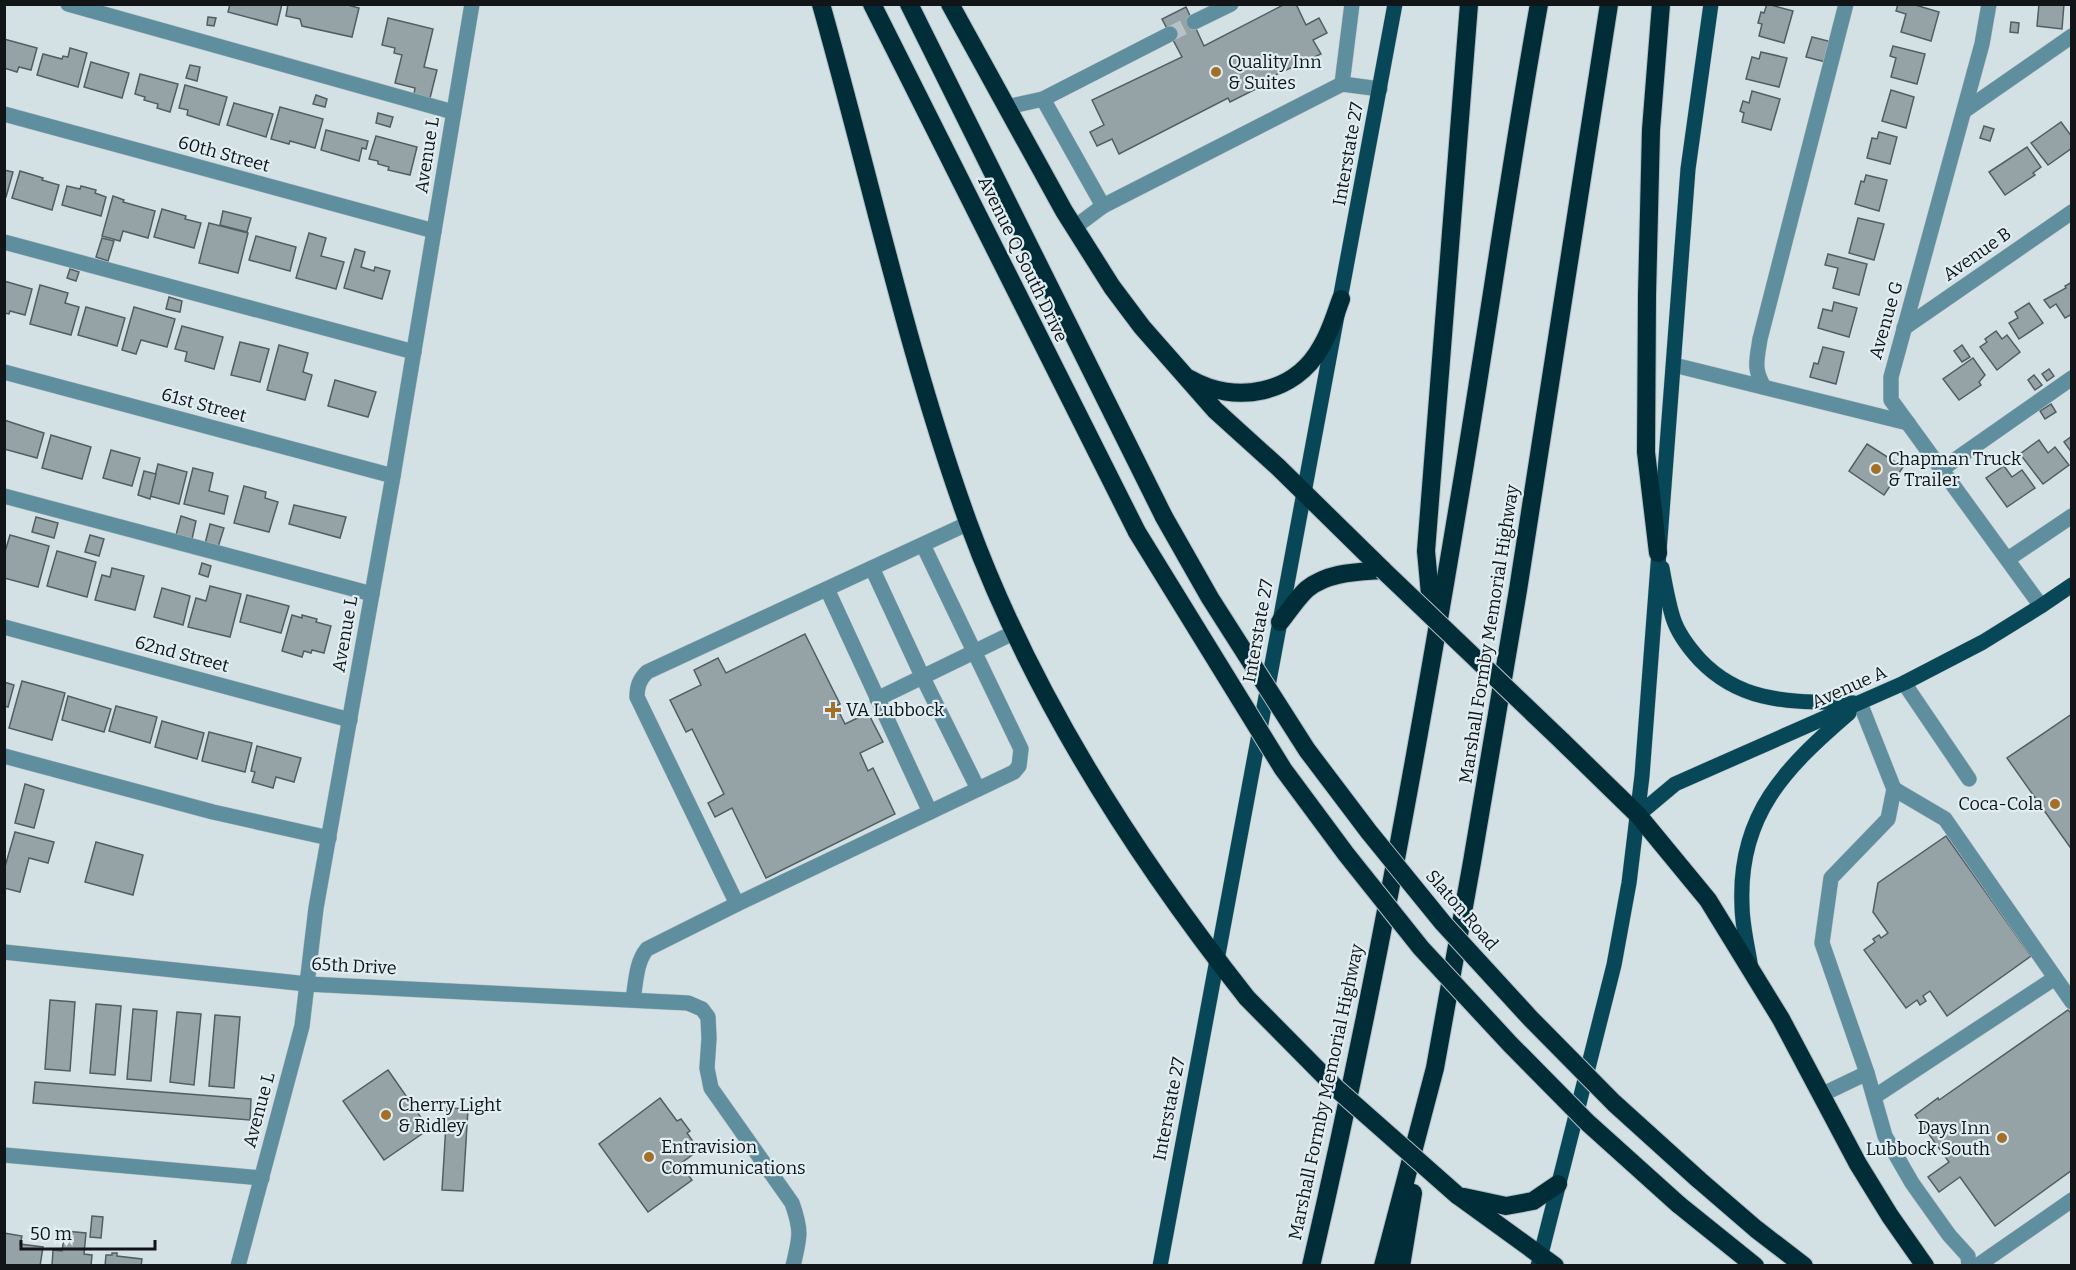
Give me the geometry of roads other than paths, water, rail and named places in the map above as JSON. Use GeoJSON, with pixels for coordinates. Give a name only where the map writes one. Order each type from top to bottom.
{"type":"FeatureCollection","features":[{"type":"Feature","properties":{"kind":"highway"},"geometry":{"type":"LineString","coordinates":[[820,4],[935,426],[969,523],[1014,632],[1074,746],[1130,836],[1217,960],[1247,998],[1337,1089],[1456,1195],[1544,1262]]}},
{"type":"Feature","properties":{"kind":"highway","name":"Avenue Q South Drive"},"geometry":{"type":"LineString","coordinates":[[872,4],[1137,532],[1283,769],[1346,854],[1421,948],[1510,1044],[1588,1123],[1678,1204],[1755,1266]]}},
{"type":"Feature","properties":{"kind":"highway","name":"Avenue Q South Drive"},"geometry":{"type":"LineString","coordinates":[[909,4],[1164,517]]}},
{"type":"Feature","properties":{"kind":"highway"},"geometry":{"type":"LineString","coordinates":[[950,4],[1075,227],[1112,287],[1142,327],[1215,410],[1304,492],[1638,814],[1708,900],[1781,1019],[1858,1164],[1890,1216],[1925,1266]]}},
{"type":"Feature","properties":{"kind":"highway"},"geometry":{"type":"LineString","coordinates":[[1435,641],[1426,551],[1468,4]]}},
{"type":"Feature","properties":{"kind":"highway","name":"Marshall Formby Memorial Highway"},"geometry":{"type":"LineString","coordinates":[[1311,1266],[1330,1184],[1407,805],[1539,4]]}},
{"type":"Feature","properties":{"kind":"highway","name":"Marshall Formby Memorial Highway"},"geometry":{"type":"LineString","coordinates":[[1383,1266],[1434,1068],[1498,711],[1609,4]]}},
{"type":"Feature","properties":{"kind":"highway"},"geometry":{"type":"LineString","coordinates":[[1658,554],[1646,452],[1651,130],[1660,4]]}},
{"type":"Feature","properties":{"kind":"highway"},"geometry":{"type":"LineString","coordinates":[[1182,374],[1201,385],[1230,393],[1248,394],[1280,386],[1295,376],[1316,355],[1341,300]]}},
{"type":"Feature","properties":{"kind":"highway","name":"Slaton Road"},"geometry":{"type":"LineString","coordinates":[[1164,517],[1210,598],[1307,750],[1376,842],[1443,923],[1531,1019],[1614,1103],[1756,1229],[1804,1266]]}},
{"type":"Feature","properties":{"kind":"highway"},"geometry":{"type":"LineString","coordinates":[[1280,622],[1307,590],[1326,578],[1351,572],[1383,570]]}},
{"type":"Feature","properties":{"kind":"highway"},"geometry":{"type":"LineString","coordinates":[[1401,1266],[1434,1068]]}},
{"type":"Feature","properties":{"kind":"highway"},"geometry":{"type":"LineString","coordinates":[[1456,1195],[1506,1206],[1533,1201],[1558,1185]]}},
{"type":"Feature","properties":{"kind":"main road","name":"Interstate 27"},"geometry":{"type":"LineString","coordinates":[[1160,1266],[1395,4]]}},
{"type":"Feature","properties":{"kind":"main road"},"geometry":{"type":"LineString","coordinates":[[1544,1262],[1558,1185],[1614,965],[1629,883],[1642,776],[1688,169],[1711,4]]}},
{"type":"Feature","properties":{"kind":"main road"},"geometry":{"type":"LineString","coordinates":[[1658,554],[1673,619],[1688,647],[1707,668],[1746,693],[1767,698],[1784,701],[1860,703]]}},
{"type":"Feature","properties":{"kind":"main road","name":"Avenue A"},"geometry":{"type":"LineString","coordinates":[[1638,814],[1675,784],[1904,683],[1983,642],[2072,585]]}},
{"type":"Feature","properties":{"kind":"main road"},"geometry":{"type":"LineString","coordinates":[[1751,969],[1742,906],[1746,854],[1754,825],[1775,786],[1795,762],[1860,703]]}},
{"type":"Feature","properties":{"kind":"street"},"geometry":{"type":"LineString","coordinates":[[68,4],[453,112]]}},
{"type":"Feature","properties":{"kind":"street","name":"Avenue L"},"geometry":{"type":"LineString","coordinates":[[238,1266],[302,1026],[316,908],[393,476],[472,4]]}},
{"type":"Feature","properties":{"kind":"street"},"geometry":{"type":"LineString","coordinates":[[1194,22],[1231,4]]}},
{"type":"Feature","properties":{"kind":"street"},"geometry":{"type":"LineString","coordinates":[[1342,84],[1352,4]]}},
{"type":"Feature","properties":{"kind":"street"},"geometry":{"type":"LineString","coordinates":[[1764,387],[1757,376],[1756,365],[1760,339],[1846,4]]}},
{"type":"Feature","properties":{"kind":"street","name":"Avenue G"},"geometry":{"type":"LineString","coordinates":[[1989,4],[1982,44],[1891,376],[1891,400],[2041,606]]}},
{"type":"Feature","properties":{"kind":"street"},"geometry":{"type":"LineString","coordinates":[[1007,107],[1043,99],[1170,34]]}},
{"type":"Feature","properties":{"kind":"street"},"geometry":{"type":"LineString","coordinates":[[1964,111],[2072,36]]}},
{"type":"Feature","properties":{"kind":"street"},"geometry":{"type":"LineString","coordinates":[[1075,227],[1103,206],[1342,84],[1380,89]]}},
{"type":"Feature","properties":{"kind":"street"},"geometry":{"type":"LineString","coordinates":[[1043,99],[1103,206]]}},
{"type":"Feature","properties":{"kind":"street","name":"60th Street"},"geometry":{"type":"LineString","coordinates":[[4,114],[434,231]]}},
{"type":"Feature","properties":{"kind":"street","name":"Avenue B"},"geometry":{"type":"LineString","coordinates":[[1904,328],[2072,212]]}},
{"type":"Feature","properties":{"kind":"street"},"geometry":{"type":"LineString","coordinates":[[4,242],[414,352]]}},
{"type":"Feature","properties":{"kind":"street"},"geometry":{"type":"LineString","coordinates":[[1674,365],[1908,423]]}},
{"type":"Feature","properties":{"kind":"street","name":"61st Street"},"geometry":{"type":"LineString","coordinates":[[4,372],[393,476]]}},
{"type":"Feature","properties":{"kind":"street"},"geometry":{"type":"LineString","coordinates":[[1942,469],[2072,378]]}},
{"type":"Feature","properties":{"kind":"street"},"geometry":{"type":"LineString","coordinates":[[4,496],[372,594]]}},
{"type":"Feature","properties":{"kind":"street"},"geometry":{"type":"LineString","coordinates":[[2008,560],[2072,516]]}},
{"type":"Feature","properties":{"kind":"street"},"geometry":{"type":"LineString","coordinates":[[737,904],[637,697],[641,678],[646,672],[969,523]]}},
{"type":"Feature","properties":{"kind":"street"},"geometry":{"type":"LineString","coordinates":[[633,999],[639,964],[647,949],[1014,772],[1019,766],[1021,749],[922,545]]}},
{"type":"Feature","properties":{"kind":"street"},"geometry":{"type":"LineString","coordinates":[[872,568],[978,789]]}},
{"type":"Feature","properties":{"kind":"street"},"geometry":{"type":"LineString","coordinates":[[827,589],[930,812]]}},
{"type":"Feature","properties":{"kind":"street","name":"62nd Street"},"geometry":{"type":"LineString","coordinates":[[4,627],[350,720]]}},
{"type":"Feature","properties":{"kind":"street"},"geometry":{"type":"LineString","coordinates":[[877,699],[1014,632]]}},
{"type":"Feature","properties":{"kind":"street"},"geometry":{"type":"LineString","coordinates":[[1904,683],[1969,779]]}},
{"type":"Feature","properties":{"kind":"street"},"geometry":{"type":"LineString","coordinates":[[1860,703],[1894,789],[1888,819],[1831,878],[1822,943],[1867,1072],[1885,1136],[1912,1183],[1949,1235],[1968,1256],[1968,1266]]}},
{"type":"Feature","properties":{"kind":"street"},"geometry":{"type":"LineString","coordinates":[[4,756],[213,812],[329,838]]}},
{"type":"Feature","properties":{"kind":"street"},"geometry":{"type":"LineString","coordinates":[[1894,789],[1945,819],[2072,1002]]}},
{"type":"Feature","properties":{"kind":"street","name":"65th Drive"},"geometry":{"type":"LineString","coordinates":[[4,952],[307,984],[688,1003],[702,1009],[708,1017],[707,1068],[711,1088],[792,1203],[800,1225],[799,1243],[793,1266]]}},
{"type":"Feature","properties":{"kind":"street"},"geometry":{"type":"LineString","coordinates":[[1874,1097],[2055,978]]}},
{"type":"Feature","properties":{"kind":"street"},"geometry":{"type":"LineString","coordinates":[[1821,1095],[1867,1072]]}},
{"type":"Feature","properties":{"kind":"street"},"geometry":{"type":"LineString","coordinates":[[4,1155],[262,1178]]}},
{"type":"Feature","properties":{"kind":"street"},"geometry":{"type":"LineString","coordinates":[[1977,1266],[2072,1200]]}},
{"type":"Feature","properties":{"kind":"street"},"geometry":{"type":"LineString","coordinates":[[1913,1248],[1933,1266]]}},
{"type":"Feature","properties":{"kind":"tunnel"},"geometry":{"type":"LineString","coordinates":[[1170,34],[1194,22]]}},
{"type":"Feature","properties":{"kind":"place","name":"Quality Inn & Suites"},"geometry":{"type":"Point","coordinates":[1216,72]}},
{"type":"Feature","properties":{"kind":"place","name":"Chapman Truck & Trailer"},"geometry":{"type":"Point","coordinates":[1876,469]}},
{"type":"Feature","properties":{"kind":"place","name":"VA Lubbock"},"geometry":{"type":"Point","coordinates":[833,710]}},
{"type":"Feature","properties":{"kind":"place","name":"Coca-Cola"},"geometry":{"type":"Point","coordinates":[2055,804]}},
{"type":"Feature","properties":{"kind":"place","name":"Cherry Light & Ridley"},"geometry":{"type":"Point","coordinates":[386,1115]}},
{"type":"Feature","properties":{"kind":"place","name":"Days Inn Lubbock South"},"geometry":{"type":"Point","coordinates":[2002,1138]}},
{"type":"Feature","properties":{"kind":"place","name":"Entravision Communications"},"geometry":{"type":"Point","coordinates":[649,1157]}}]}
